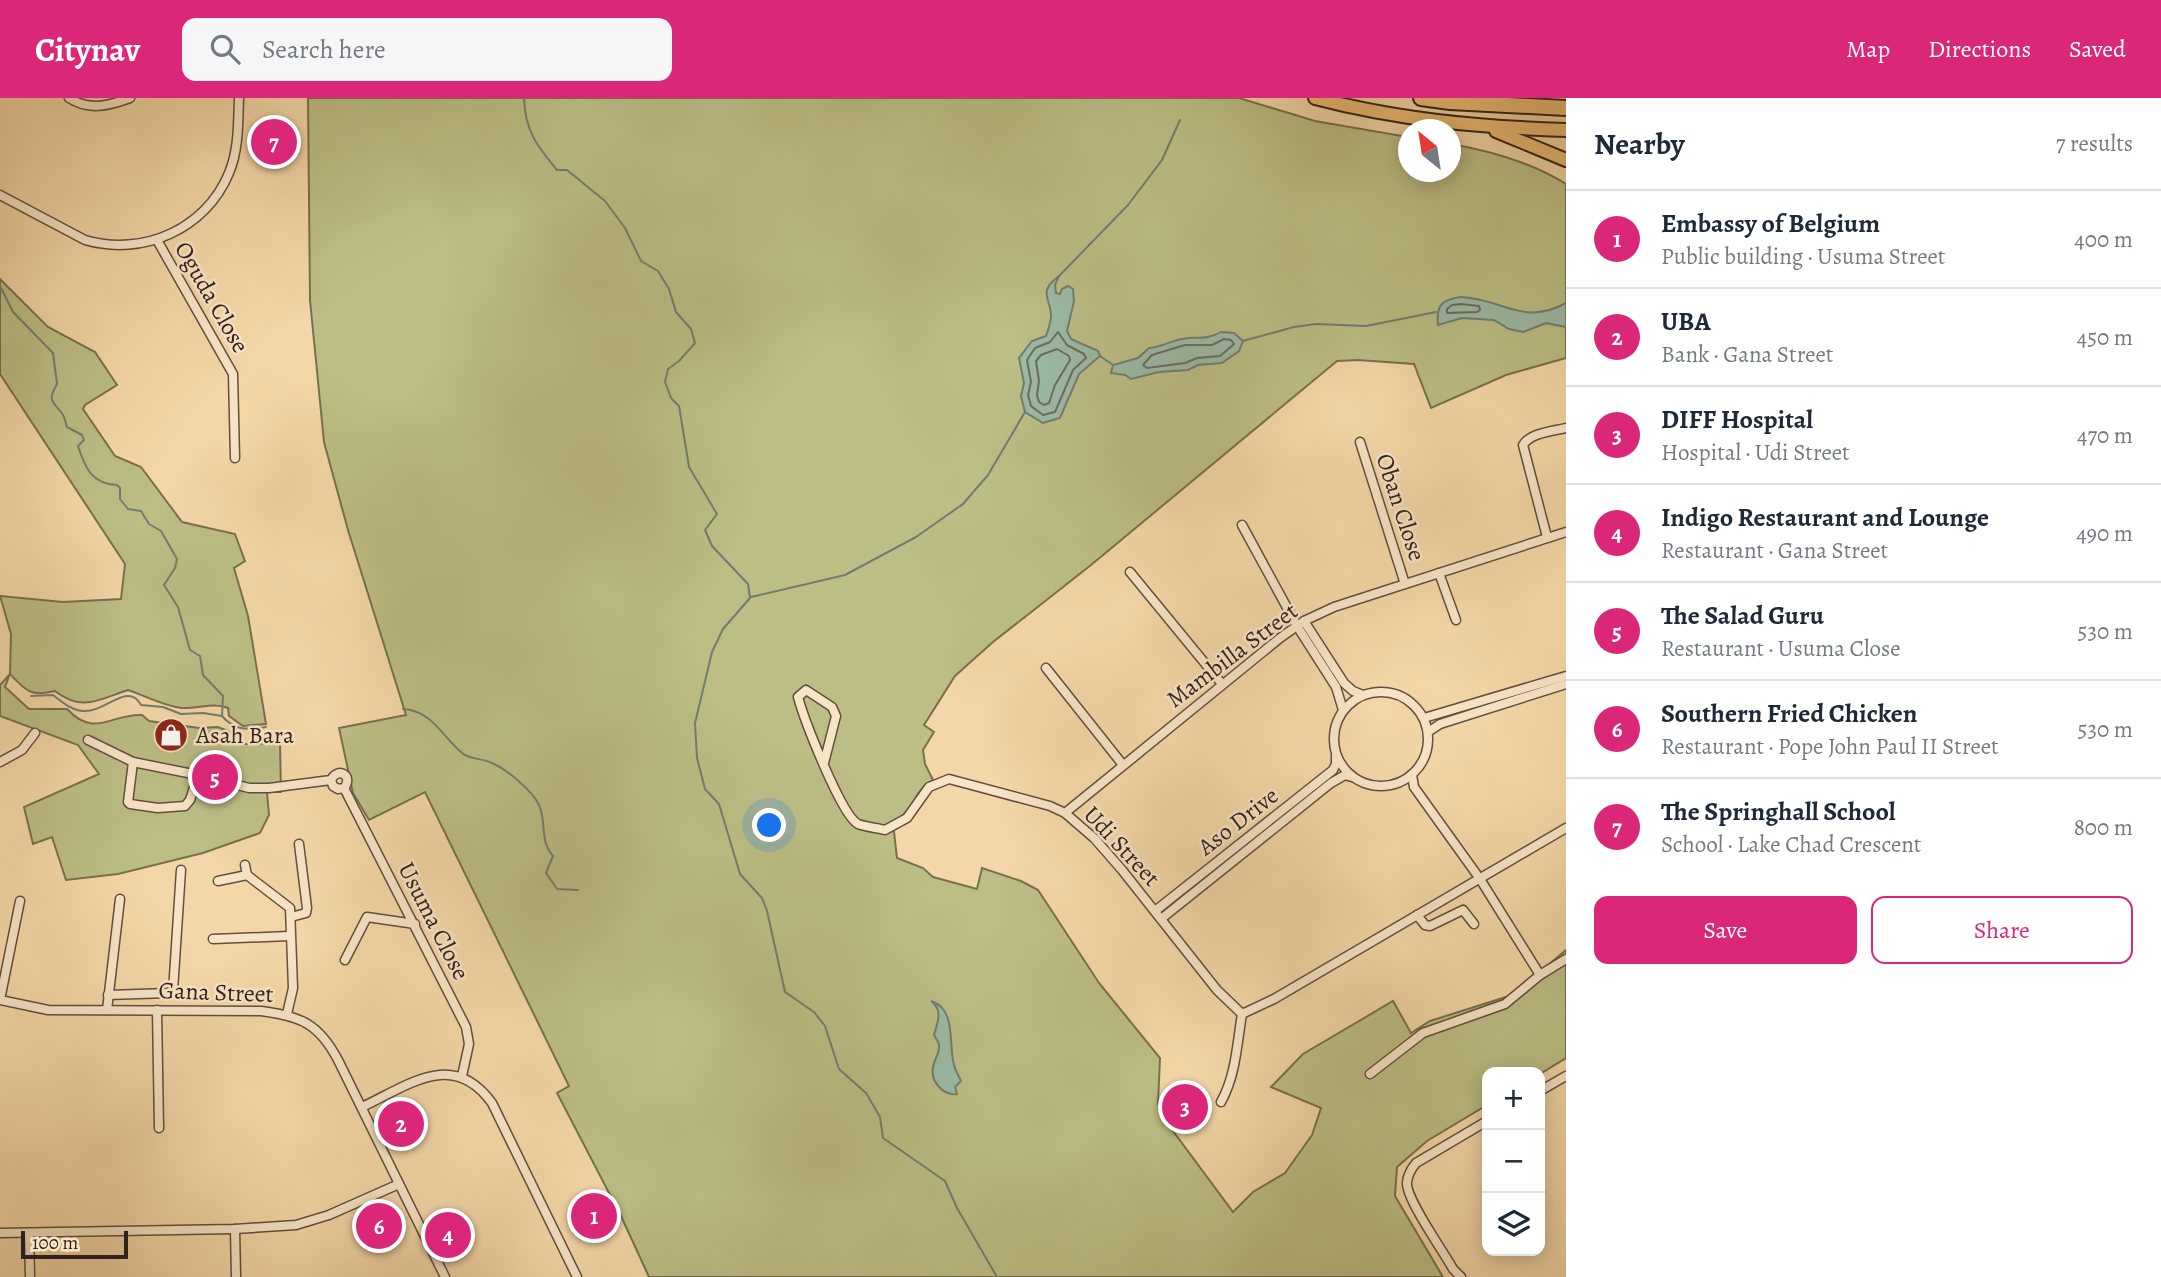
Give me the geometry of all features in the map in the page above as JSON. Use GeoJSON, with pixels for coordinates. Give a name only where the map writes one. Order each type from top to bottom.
{"type":"FeatureCollection","features":[{"type":"Feature","properties":{"kind":"highway"},"geometry":{"type":"LineString","coordinates":[[1315,98],[1394,116],[1486,127],[1566,131]]}},
{"type":"Feature","properties":{"kind":"highway"},"geometry":{"type":"LineString","coordinates":[[1422,98],[1566,108]]}},
{"type":"Feature","properties":{"kind":"highway"},"geometry":{"type":"LineString","coordinates":[[1486,127],[1566,160]]}},
{"type":"Feature","properties":{"kind":"street"},"geometry":{"type":"LineString","coordinates":[[68,98],[82,105],[96,107],[130,98]]}},
{"type":"Feature","properties":{"kind":"street"},"geometry":{"type":"LineString","coordinates":[[0,195],[85,240],[130,245],[157,240],[201,214],[218,194],[229,173],[236,150],[239,98]]}},
{"type":"Feature","properties":{"kind":"street","name":"Oguda Close"},"geometry":{"type":"LineString","coordinates":[[157,240],[233,373],[234,458]]}},
{"type":"Feature","properties":{"kind":"street"},"geometry":{"type":"LineString","coordinates":[[1547,537],[1523,445],[1532,437],[1566,428]]}},
{"type":"Feature","properties":{"kind":"street","name":"Oban Close"},"geometry":{"type":"LineString","coordinates":[[1360,442],[1405,584]]}},
{"type":"Feature","properties":{"kind":"street"},"geometry":{"type":"LineString","coordinates":[[1242,525],[1336,687],[1343,710]]}},
{"type":"Feature","properties":{"kind":"street","name":"Mambilla Street"},"geometry":{"type":"LineString","coordinates":[[1065,813],[1301,623],[1334,607],[1566,532]]}},
{"type":"Feature","properties":{"kind":"street"},"geometry":{"type":"LineString","coordinates":[[1130,572],[1222,684]]}},
{"type":"Feature","properties":{"kind":"street"},"geometry":{"type":"LineString","coordinates":[[1439,573],[1456,620]]}},
{"type":"Feature","properties":{"kind":"street"},"geometry":{"type":"LineString","coordinates":[[1301,623],[1344,683],[1363,695]]}},
{"type":"Feature","properties":{"kind":"street"},"geometry":{"type":"LineString","coordinates":[[1046,668],[1123,765]]}},
{"type":"Feature","properties":{"kind":"street"},"geometry":{"type":"LineString","coordinates":[[1424,718],[1566,676]]}},
{"type":"Feature","properties":{"kind":"street"},"geometry":{"type":"LineString","coordinates":[[1428,732],[1440,724],[1566,684]]}},
{"type":"Feature","properties":{"kind":"street"},"geometry":{"type":"LineString","coordinates":[[806,691],[832,707],[836,716],[824,763],[798,697],[806,691]]}},
{"type":"Feature","properties":{"kind":"street"},"geometry":{"type":"LineString","coordinates":[[1376,692],[1396,694],[1412,703],[1424,718],[1428,732],[1425,756],[1412,775],[1399,783],[1370,785],[1352,777],[1336,756],[1335,727],[1343,710],[1363,695],[1376,692]]}},
{"type":"Feature","properties":{"kind":"street"},"geometry":{"type":"LineString","coordinates":[[0,762],[22,750],[35,733]]}},
{"type":"Feature","properties":{"kind":"street"},"geometry":{"type":"LineString","coordinates":[[88,740],[133,762],[249,788],[331,780],[333,786],[344,788]]}},
{"type":"Feature","properties":{"kind":"street","name":"Aso Drive"},"geometry":{"type":"LineString","coordinates":[[1155,911],[1333,770],[1336,756]]}},
{"type":"Feature","properties":{"kind":"street"},"geometry":{"type":"LineString","coordinates":[[133,762],[128,799],[130,804],[158,808],[185,806],[190,800],[198,775]]}},
{"type":"Feature","properties":{"kind":"street","name":"Udi Street"},"geometry":{"type":"LineString","coordinates":[[824,763],[845,808],[857,823],[885,830],[907,818],[929,787],[949,779],[1030,799],[1065,813],[1108,853],[1221,994],[1241,1014]]}},
{"type":"Feature","properties":{"kind":"street","name":"Usuma Close"},"geometry":{"type":"LineString","coordinates":[[331,780],[333,774],[339,772],[345,773],[348,778],[344,788],[466,1027],[469,1044],[462,1076]]}},
{"type":"Feature","properties":{"kind":"street","name":"Aso Drive"},"geometry":{"type":"LineString","coordinates":[[1161,919],[1331,783],[1345,775],[1352,777]]}},
{"type":"Feature","properties":{"kind":"street"},"geometry":{"type":"LineString","coordinates":[[1412,775],[1414,787],[1479,879],[1540,975]]}},
{"type":"Feature","properties":{"kind":"street"},"geometry":{"type":"LineString","coordinates":[[1221,1102],[1230,1087],[1233,1074],[1241,1014],[1274,999],[1566,828]]}},
{"type":"Feature","properties":{"kind":"street"},"geometry":{"type":"LineString","coordinates":[[291,917],[306,913],[307,908],[299,844]]}},
{"type":"Feature","properties":{"kind":"street"},"geometry":{"type":"LineString","coordinates":[[245,864],[247,875],[289,905],[293,988],[287,1014]]}},
{"type":"Feature","properties":{"kind":"street"},"geometry":{"type":"LineString","coordinates":[[108,995],[173,991],[181,870]]}},
{"type":"Feature","properties":{"kind":"street"},"geometry":{"type":"LineString","coordinates":[[218,881],[247,875]]}},
{"type":"Feature","properties":{"kind":"street"},"geometry":{"type":"LineString","coordinates":[[107,1010],[120,898]]}},
{"type":"Feature","properties":{"kind":"street"},"geometry":{"type":"LineString","coordinates":[[1,1004],[20,901]]}},
{"type":"Feature","properties":{"kind":"street"},"geometry":{"type":"LineString","coordinates":[[1418,915],[1425,925],[1430,926],[1463,910],[1474,924]]}},
{"type":"Feature","properties":{"kind":"street"},"geometry":{"type":"LineString","coordinates":[[345,960],[367,917],[415,924]]}},
{"type":"Feature","properties":{"kind":"street"},"geometry":{"type":"LineString","coordinates":[[213,939],[289,936]]}},
{"type":"Feature","properties":{"kind":"street"},"geometry":{"type":"LineString","coordinates":[[1370,1074],[1423,1033],[1505,1004],[1540,975],[1566,959]]}},
{"type":"Feature","properties":{"kind":"street","name":"Gana Street"},"geometry":{"type":"LineString","coordinates":[[1,1004],[48,1010],[261,1011],[287,1014],[320,1031],[330,1044],[445,1277]]}},
{"type":"Feature","properties":{"kind":"street"},"geometry":{"type":"LineString","coordinates":[[157,1010],[159,1128]]}},
{"type":"Feature","properties":{"kind":"street"},"geometry":{"type":"LineString","coordinates":[[362,1107],[432,1076],[462,1076],[477,1085],[492,1103],[577,1277]]}},
{"type":"Feature","properties":{"kind":"street"},"geometry":{"type":"LineString","coordinates":[[1545,1088],[1566,1076]]}},
{"type":"Feature","properties":{"kind":"street"},"geometry":{"type":"LineString","coordinates":[[1461,1277],[1453,1269],[1415,1205],[1408,1192],[1407,1183],[1409,1172],[1416,1163],[1482,1124]]}},
{"type":"Feature","properties":{"kind":"street"},"geometry":{"type":"LineString","coordinates":[[0,1233],[280,1227],[312,1222],[399,1184]]}},
{"type":"Feature","properties":{"kind":"street"},"geometry":{"type":"LineString","coordinates":[[235,1228],[236,1277]]}},
{"type":"Feature","properties":{"kind":"street"},"geometry":{"type":"LineString","coordinates":[[29,1233],[30,1277]]}},
{"type":"Feature","properties":{"kind":"green space"},"geometry":{"type":"Polygon","coordinates":[[[308,98],[1239,98],[1315,121],[1398,135],[1398,182],[1461,182],[1461,146],[1510,158],[1539,169],[1566,184],[1566,358],[1506,375],[1431,408],[1414,364],[1337,361],[955,676],[924,725],[934,732],[923,750],[925,764],[933,780],[893,823],[897,858],[923,868],[933,877],[977,889],[982,868],[1021,881],[1038,890],[1099,983],[1160,1058],[1158,1103],[1162,1116],[1233,1212],[1253,1192],[1285,1173],[1312,1135],[1321,1108],[1271,1087],[1303,1054],[1393,1001],[1411,1033],[1430,1021],[1512,995],[1566,950],[1566,1058],[1545,1071],[1545,1067],[1482,1067],[1482,1108],[1427,1141],[1397,1167],[1395,1196],[1443,1277],[649,1277],[621,1216],[557,1093],[569,1086],[425,792],[369,820],[353,793],[339,728],[406,715],[348,530],[324,442],[310,300],[308,98]]]}},
{"type":"Feature","properties":{"kind":"green space"},"geometry":{"type":"Polygon","coordinates":[[[0,279],[48,327],[95,352],[117,385],[85,405],[83,409],[115,456],[141,467],[182,522],[235,534],[245,561],[234,568],[248,616],[266,724],[243,726],[229,716],[228,708],[175,707],[128,690],[82,703],[55,691],[34,693],[20,685],[10,674],[11,634],[0,596],[63,602],[121,599],[125,564],[0,374],[0,279]]]}},
{"type":"Feature","properties":{"kind":"green space"},"geometry":{"type":"Polygon","coordinates":[[[10,674],[5,687],[29,709],[67,709],[77,718],[95,724],[142,715],[149,721],[199,728],[218,727],[231,732],[245,744],[280,743],[281,792],[267,792],[269,815],[260,833],[203,853],[118,874],[66,880],[52,837],[33,844],[24,807],[99,774],[78,745],[0,716],[0,685],[10,674]]]}},
{"type":"Feature","properties":{"kind":"water"},"geometry":{"type":"Polygon","coordinates":[[[1059,276],[1055,285],[1056,293],[1060,294],[1062,289],[1068,286],[1073,289],[1074,301],[1067,331],[1071,339],[1098,351],[1100,356],[1079,374],[1060,418],[1043,423],[1025,412],[1021,396],[1024,383],[1019,358],[1032,341],[1046,336],[1051,318],[1047,291],[1059,276]]]}},
{"type":"Feature","properties":{"kind":"water"},"geometry":{"type":"Polygon","coordinates":[[[1460,297],[1524,312],[1551,310],[1566,303],[1566,327],[1546,323],[1523,332],[1509,329],[1494,320],[1462,318],[1438,325],[1441,305],[1460,297]]]}},
{"type":"Feature","properties":{"kind":"water"},"geometry":{"type":"Polygon","coordinates":[[[1221,332],[1234,333],[1243,341],[1239,351],[1222,363],[1198,365],[1188,370],[1159,372],[1131,379],[1125,375],[1111,373],[1113,365],[1138,358],[1149,348],[1221,332]]]}},
{"type":"Feature","properties":{"kind":"water"},"geometry":{"type":"Polygon","coordinates":[[[931,1001],[945,1011],[948,1019],[952,1057],[961,1081],[955,1087],[957,1094],[942,1090],[934,1077],[933,1067],[939,1048],[934,1035],[939,1016],[935,1004],[931,1001]]]}},
{"type":"Feature","properties":{"kind":"waterway"},"geometry":{"type":"LineString","coordinates":[[524,98],[530,129],[544,153],[557,170],[567,170],[605,201],[625,228],[641,261],[658,271],[669,289],[676,312],[691,329],[695,343],[668,369],[665,382],[671,398],[679,406],[689,467],[717,514],[705,530],[712,546],[748,584],[750,598],[723,629],[712,652],[695,723],[697,758],[705,789],[719,804],[740,874],[762,898],[767,911],[785,992],[814,1012],[825,1026],[839,1069],[866,1093],[880,1117],[883,1138],[945,1181],[957,1208],[997,1277]]}},
{"type":"Feature","properties":{"kind":"waterway"},"geometry":{"type":"LineString","coordinates":[[1059,276],[1128,205],[1162,160],[1180,120]]}},
{"type":"Feature","properties":{"kind":"waterway"},"geometry":{"type":"LineString","coordinates":[[0,286],[13,312],[53,353],[57,384],[52,401],[63,415],[67,427],[82,435],[84,440],[78,446],[87,468],[101,482],[120,488],[120,499],[128,509],[141,511],[149,524],[161,531],[177,559],[175,568],[164,585],[178,607],[190,650],[200,656],[203,675],[223,696],[222,716]]}},
{"type":"Feature","properties":{"kind":"waterway"},"geometry":{"type":"LineString","coordinates":[[1243,341],[1294,327],[1316,324],[1366,326],[1436,312]]}},
{"type":"Feature","properties":{"kind":"waterway"},"geometry":{"type":"LineString","coordinates":[[1100,356],[1113,365]]}},
{"type":"Feature","properties":{"kind":"waterway"},"geometry":{"type":"LineString","coordinates":[[751,597],[845,575],[916,537],[963,504],[988,475],[1025,412]]}},
{"type":"Feature","properties":{"kind":"waterway"},"geometry":{"type":"LineString","coordinates":[[31,696],[53,695],[63,703],[83,711],[100,708],[130,696],[136,698],[141,705],[163,707],[181,714],[222,716],[242,728],[266,727]]}},
{"type":"Feature","properties":{"kind":"waterway"},"geometry":{"type":"LineString","coordinates":[[403,709],[429,719],[462,753],[498,766],[525,787],[539,805],[546,844],[553,856],[546,873],[557,889],[578,890]]}},
{"type":"Feature","properties":{"kind":"place","name":"The Springhall School"},"geometry":{"type":"Point","coordinates":[274,142]}},
{"type":"Feature","properties":{"kind":"place","name":"Asah Bara"},"geometry":{"type":"Point","coordinates":[171,735]}},
{"type":"Feature","properties":{"kind":"place","name":"The Salad Guru"},"geometry":{"type":"Point","coordinates":[215,777]}},
{"type":"Feature","properties":{"kind":"place","name":"DIFF Hospital"},"geometry":{"type":"Point","coordinates":[1185,1107]}},
{"type":"Feature","properties":{"kind":"place","name":"UBA"},"geometry":{"type":"Point","coordinates":[401,1124]}},
{"type":"Feature","properties":{"kind":"place","name":"Embassy of Belgium"},"geometry":{"type":"Point","coordinates":[594,1216]}},
{"type":"Feature","properties":{"kind":"place","name":"Southern Fried Chicken"},"geometry":{"type":"Point","coordinates":[379,1226]}},
{"type":"Feature","properties":{"kind":"place","name":"Indigo Restaurant and Lounge"},"geometry":{"type":"Point","coordinates":[448,1235]}}]}
